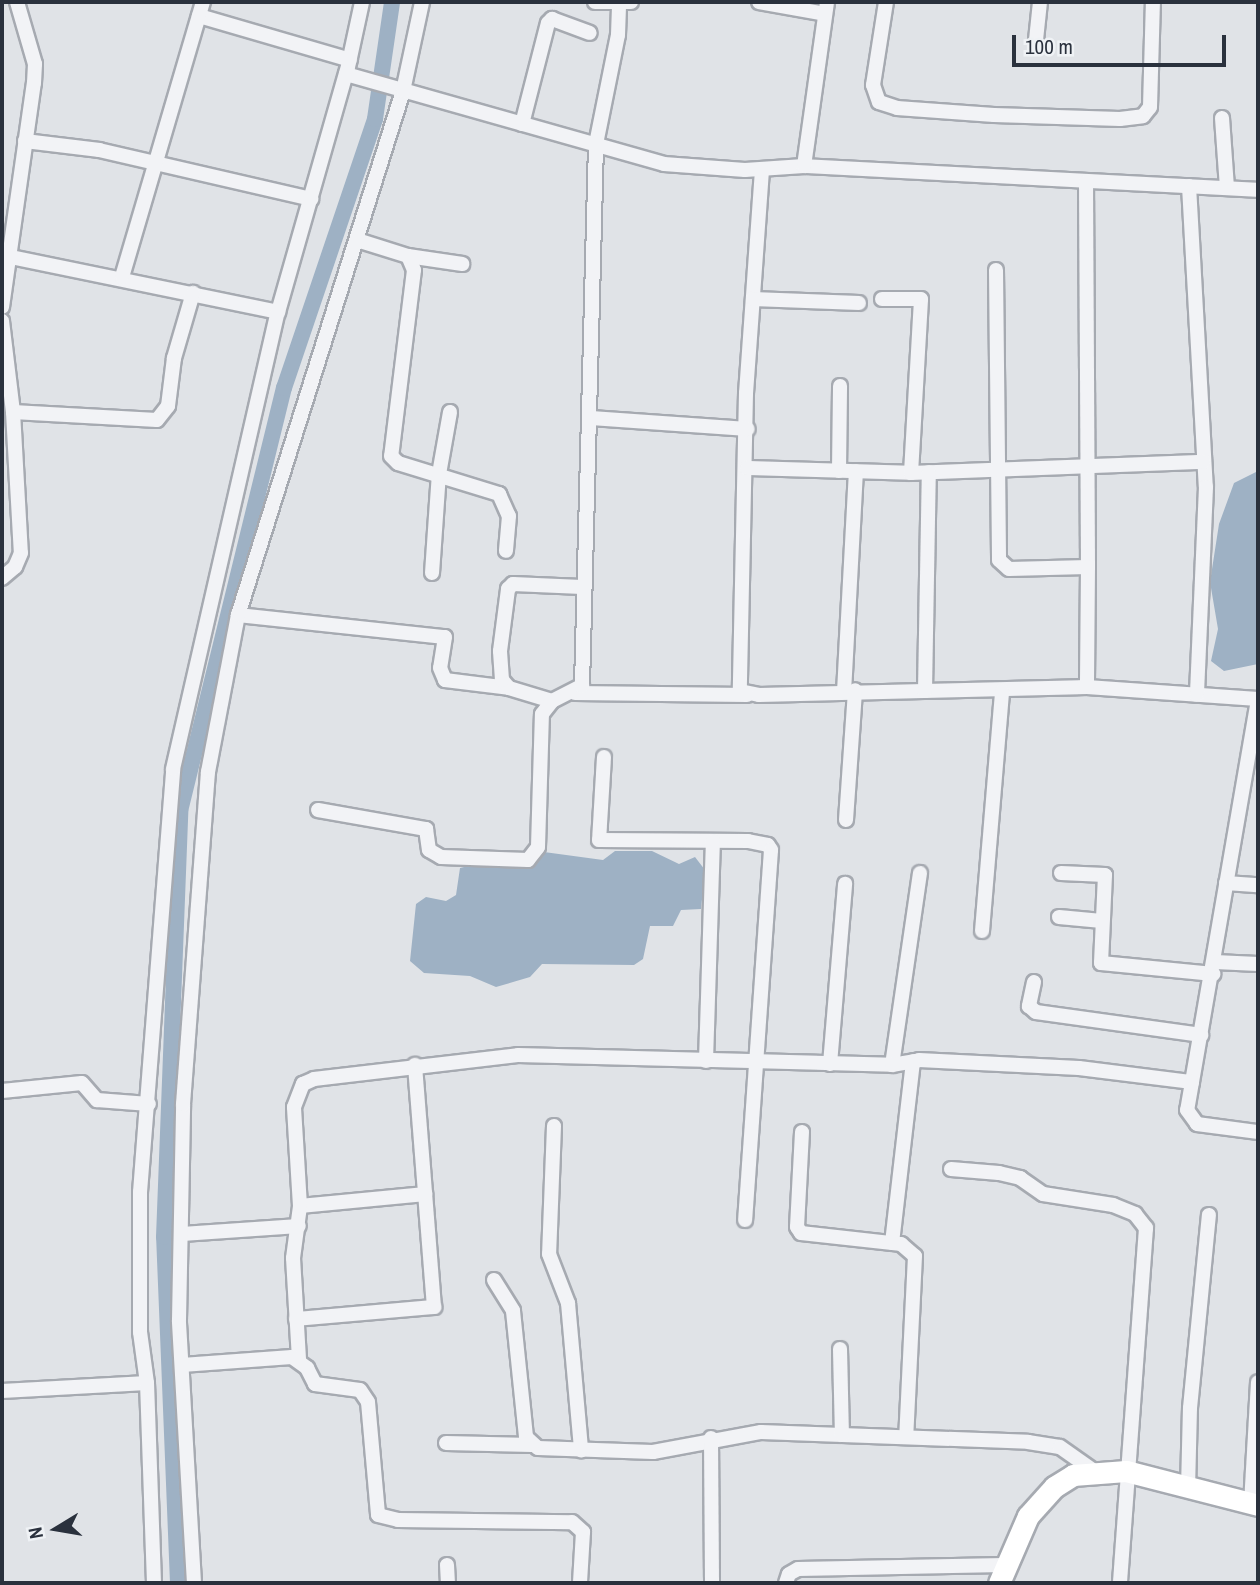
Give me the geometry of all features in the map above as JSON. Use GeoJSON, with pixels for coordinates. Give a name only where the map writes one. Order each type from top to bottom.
{"type":"FeatureCollection","features":[{"type":"Feature","properties":{"kind":"main road"},"geometry":{"type":"LineString","coordinates":[[1002,1574],[1028,1516],[1054,1486],[1094,1471],[1126,1471],[1255,1504]]}},
{"type":"Feature","properties":{"kind":"street"},"geometry":{"type":"LineString","coordinates":[[2,307],[6,238],[25,141],[35,64],[18,2]]}},
{"type":"Feature","properties":{"kind":"street"},"geometry":{"type":"LineString","coordinates":[[154,1583],[147,1383],[140,1332],[139,1220],[173,768],[278,312],[348,67],[362,2]]}},
{"type":"Feature","properties":{"kind":"street"},"geometry":{"type":"LineString","coordinates":[[194,1583],[182,1365],[183,1104],[207,782],[238,615],[357,240],[422,2]]}},
{"type":"Feature","properties":{"kind":"street"},"geometry":{"type":"LineString","coordinates":[[575,693],[582,686],[582,587],[591,418],[596,144],[623,3],[595,2]]}},
{"type":"Feature","properties":{"kind":"street"},"geometry":{"type":"LineString","coordinates":[[763,2],[826,8],[804,166]]}},
{"type":"Feature","properties":{"kind":"street"},"geometry":{"type":"LineString","coordinates":[[886,2],[873,85],[879,102],[897,108],[994,115],[1121,119],[1143,116],[1150,107],[1153,2]]}},
{"type":"Feature","properties":{"kind":"street"},"geometry":{"type":"LineString","coordinates":[[1036,40],[1040,2]]}},
{"type":"Feature","properties":{"kind":"street"},"geometry":{"type":"LineString","coordinates":[[122,277],[159,163],[201,9],[348,67],[372,82],[664,164],[762,170],[804,166],[1258,190]]}},
{"type":"Feature","properties":{"kind":"street"},"geometry":{"type":"LineString","coordinates":[[522,124],[548,23],[552,19],[590,33]]}},
{"type":"Feature","properties":{"kind":"street"},"geometry":{"type":"LineString","coordinates":[[1222,118],[1227,188]]}},
{"type":"Feature","properties":{"kind":"street"},"geometry":{"type":"LineString","coordinates":[[25,141],[159,163],[311,199]]}},
{"type":"Feature","properties":{"kind":"street"},"geometry":{"type":"LineString","coordinates":[[749,695],[737,685],[747,468],[746,393],[762,170]]}},
{"type":"Feature","properties":{"kind":"street"},"geometry":{"type":"LineString","coordinates":[[1086,182],[1091,466],[1087,687]]}},
{"type":"Feature","properties":{"kind":"street"},"geometry":{"type":"LineString","coordinates":[[1189,186],[1204,463],[1198,695]]}},
{"type":"Feature","properties":{"kind":"street"},"geometry":{"type":"LineString","coordinates":[[357,240],[408,256],[463,264]]}},
{"type":"Feature","properties":{"kind":"street"},"geometry":{"type":"LineString","coordinates":[[6,256],[122,277],[278,312]]}},
{"type":"Feature","properties":{"kind":"street"},"geometry":{"type":"LineString","coordinates":[[408,256],[414,292],[391,456],[398,463],[499,494],[509,516],[506,551]]}},
{"type":"Feature","properties":{"kind":"street"},"geometry":{"type":"LineString","coordinates":[[996,270],[1001,565],[1009,569],[1088,567]]}},
{"type":"Feature","properties":{"kind":"street"},"geometry":{"type":"LineString","coordinates":[[13,412],[157,420],[168,406],[174,358],[193,293]]}},
{"type":"Feature","properties":{"kind":"street"},"geometry":{"type":"LineString","coordinates":[[753,299],[859,303]]}},
{"type":"Feature","properties":{"kind":"street"},"geometry":{"type":"LineString","coordinates":[[882,299],[921,299],[911,473]]}},
{"type":"Feature","properties":{"kind":"street"},"geometry":{"type":"LineString","coordinates":[[2,321],[13,412],[21,553],[15,566],[2,578]]}},
{"type":"Feature","properties":{"kind":"street"},"geometry":{"type":"LineString","coordinates":[[839,471],[840,386]]}},
{"type":"Feature","properties":{"kind":"street"},"geometry":{"type":"LineString","coordinates":[[432,573],[439,474],[450,412]]}},
{"type":"Feature","properties":{"kind":"street"},"geometry":{"type":"LineString","coordinates":[[591,418],[748,429]]}},
{"type":"Feature","properties":{"kind":"street"},"geometry":{"type":"LineString","coordinates":[[747,468],[911,473],[1204,463]]}},
{"type":"Feature","properties":{"kind":"street"},"geometry":{"type":"LineString","coordinates":[[846,820],[856,471]]}},
{"type":"Feature","properties":{"kind":"street"},"geometry":{"type":"LineString","coordinates":[[925,691],[929,472]]}},
{"type":"Feature","properties":{"kind":"street"},"geometry":{"type":"LineString","coordinates":[[509,688],[502,680],[500,666],[508,589],[513,584],[582,587]]}},
{"type":"Feature","properties":{"kind":"street"},"geometry":{"type":"LineString","coordinates":[[238,615],[446,638],[440,668],[444,680],[509,688],[552,701]]}},
{"type":"Feature","properties":{"kind":"street"},"geometry":{"type":"LineString","coordinates":[[318,810],[426,829],[429,850],[441,857],[528,860],[538,847],[542,714],[552,701],[575,693],[749,695],[1087,687],[1258,699],[1214,968],[1187,1102],[1189,1119],[1258,1132]]}},
{"type":"Feature","properties":{"kind":"street"},"geometry":{"type":"LineString","coordinates":[[982,931],[1002,691]]}},
{"type":"Feature","properties":{"kind":"street"},"geometry":{"type":"LineString","coordinates":[[604,757],[597,821],[599,839],[762,842],[771,850],[769,918],[754,1062],[745,1220]]}},
{"type":"Feature","properties":{"kind":"street"},"geometry":{"type":"LineString","coordinates":[[706,1061],[713,841]]}},
{"type":"Feature","properties":{"kind":"street"},"geometry":{"type":"LineString","coordinates":[[892,1065],[920,873]]}},
{"type":"Feature","properties":{"kind":"street"},"geometry":{"type":"LineString","coordinates":[[1061,873],[1105,875],[1101,963],[1214,968],[1258,964]]}},
{"type":"Feature","properties":{"kind":"street"},"geometry":{"type":"LineString","coordinates":[[1226,883],[1258,885]]}},
{"type":"Feature","properties":{"kind":"street"},"geometry":{"type":"LineString","coordinates":[[830,1064],[845,884]]}},
{"type":"Feature","properties":{"kind":"street"},"geometry":{"type":"LineString","coordinates":[[1059,917],[1102,921]]}},
{"type":"Feature","properties":{"kind":"street"},"geometry":{"type":"LineString","coordinates":[[1034,982],[1030,1006],[1036,1012],[1201,1035]]}},
{"type":"Feature","properties":{"kind":"street"},"geometry":{"type":"LineString","coordinates":[[580,1583],[583,1532],[572,1522],[398,1520],[378,1515],[366,1396],[352,1388],[315,1384],[299,1359],[293,1258],[300,1206],[294,1123],[303,1084],[314,1079],[415,1065],[517,1055],[830,1064],[892,1065],[913,1061],[1059,1066],[1192,1082]]}},
{"type":"Feature","properties":{"kind":"street"},"geometry":{"type":"LineString","coordinates":[[892,1243],[913,1061]]}},
{"type":"Feature","properties":{"kind":"street"},"geometry":{"type":"LineString","coordinates":[[296,1319],[434,1307],[415,1065]]}},
{"type":"Feature","properties":{"kind":"street"},"geometry":{"type":"LineString","coordinates":[[2,1091],[82,1083],[97,1100],[149,1104]]}},
{"type":"Feature","properties":{"kind":"street"},"geometry":{"type":"LineString","coordinates":[[554,1126],[550,1254],[568,1304],[582,1450]]}},
{"type":"Feature","properties":{"kind":"street"},"geometry":{"type":"LineString","coordinates":[[802,1132],[797,1227],[801,1233],[892,1243],[911,1249],[917,1269],[906,1437]]}},
{"type":"Feature","properties":{"kind":"street"},"geometry":{"type":"LineString","coordinates":[[951,1169],[999,1172],[1028,1182],[1043,1194],[1113,1205],[1135,1214],[1146,1228],[1126,1471],[1120,1583]]}},
{"type":"Feature","properties":{"kind":"street"},"geometry":{"type":"LineString","coordinates":[[300,1206],[425,1194]]}},
{"type":"Feature","properties":{"kind":"street"},"geometry":{"type":"LineString","coordinates":[[1188,1489],[1190,1408],[1209,1215]]}},
{"type":"Feature","properties":{"kind":"street"},"geometry":{"type":"LineString","coordinates":[[182,1234],[299,1226]]}},
{"type":"Feature","properties":{"kind":"street"},"geometry":{"type":"LineString","coordinates":[[494,1280],[506,1296],[517,1331],[526,1437],[532,1445]]}},
{"type":"Feature","properties":{"kind":"street"},"geometry":{"type":"LineString","coordinates":[[840,1349],[842,1435]]}},
{"type":"Feature","properties":{"kind":"street"},"geometry":{"type":"LineString","coordinates":[[182,1365],[284,1356],[299,1359]]}},
{"type":"Feature","properties":{"kind":"street"},"geometry":{"type":"LineString","coordinates":[[1255,1504],[1258,1382]]}},
{"type":"Feature","properties":{"kind":"street"},"geometry":{"type":"LineString","coordinates":[[2,1391],[147,1383]]}},
{"type":"Feature","properties":{"kind":"street"},"geometry":{"type":"LineString","coordinates":[[446,1443],[662,1452],[711,1438],[761,1432],[906,1437],[1045,1444],[1074,1454],[1094,1471]]}},
{"type":"Feature","properties":{"kind":"street"},"geometry":{"type":"LineString","coordinates":[[711,1438],[712,1583]]}},
{"type":"Feature","properties":{"kind":"street"},"geometry":{"type":"LineString","coordinates":[[447,1565],[448,1583]]}},
{"type":"Feature","properties":{"kind":"street"},"geometry":{"type":"LineString","coordinates":[[786,1583],[789,1573],[798,1569],[1002,1574]]}},
{"type":"Feature","properties":{"kind":"water"},"geometry":{"type":"Polygon","coordinates":[[[1258,471],[1258,664],[1224,671],[1211,661],[1218,629],[1210,582],[1219,524],[1234,483],[1258,471]]]}},
{"type":"Feature","properties":{"kind":"water"},"geometry":{"type":"Polygon","coordinates":[[[615,851],[652,851],[679,864],[695,857],[705,870],[701,909],[681,910],[673,926],[650,926],[643,959],[634,965],[542,964],[530,977],[496,987],[470,976],[424,973],[410,961],[416,904],[426,897],[446,901],[456,895],[460,868],[497,859],[535,866],[544,852],[603,860],[615,851]]]}},
{"type":"Feature","properties":{"kind":"waterway"},"geometry":{"type":"LineString","coordinates":[[178,1583],[164,1237],[180,811],[284,388],[375,119],[392,2]]}}]}
